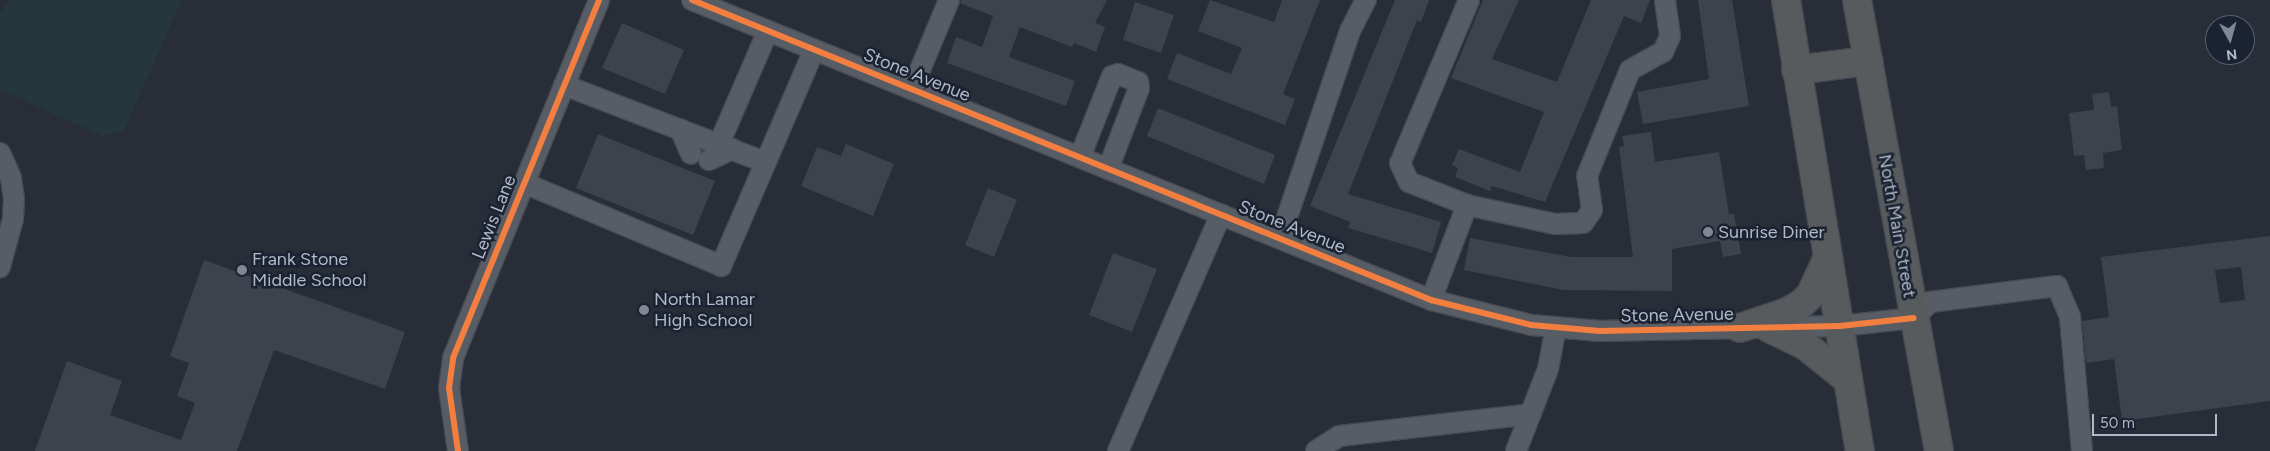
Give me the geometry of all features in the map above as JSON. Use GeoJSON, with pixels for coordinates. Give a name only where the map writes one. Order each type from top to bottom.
{"type":"FeatureCollection","features":[{"type":"Feature","properties":{"kind":"highway"},"geometry":{"type":"LineString","coordinates":[[1786,0],[1860,451]]}},
{"type":"Feature","properties":{"kind":"highway","name":"North Main Street"},"geometry":{"type":"LineString","coordinates":[[1857,0],[1939,451]]}},
{"type":"Feature","properties":{"kind":"highway"},"geometry":{"type":"LineString","coordinates":[[1796,70],[1868,61]]}},
{"type":"Feature","properties":{"kind":"highway"},"geometry":{"type":"LineString","coordinates":[[1740,328],[1787,312],[1801,304],[1810,296],[1828,257]]}},
{"type":"Feature","properties":{"kind":"highway"},"geometry":{"type":"LineString","coordinates":[[1769,328],[1806,346],[1848,380]]}},
{"type":"Feature","properties":{"kind":"street","name":"Lewis Lane"},"geometry":{"type":"LineString","coordinates":[[458,451],[449,388],[453,358],[599,0]]}},
{"type":"Feature","properties":{"kind":"street","name":"Stone Avenue"},"geometry":{"type":"LineString","coordinates":[[692,0],[1431,300],[1531,325],[1600,331],[1840,326],[1914,318]]}},
{"type":"Feature","properties":{"kind":"street"},"geometry":{"type":"LineString","coordinates":[[912,89],[949,0]]}},
{"type":"Feature","properties":{"kind":"street"},"geometry":{"type":"LineString","coordinates":[[1280,238],[1350,31],[1366,0]]}},
{"type":"Feature","properties":{"kind":"street"},"geometry":{"type":"LineString","coordinates":[[1469,0],[1400,163],[1410,182],[1467,204],[1555,224],[1583,223],[1592,210],[1588,176],[1630,70],[1663,52],[1670,36],[1665,0]]}},
{"type":"Feature","properties":{"kind":"street"},"geometry":{"type":"LineString","coordinates":[[713,152],[768,31]]}},
{"type":"Feature","properties":{"kind":"street"},"geometry":{"type":"LineString","coordinates":[[524,183],[721,266],[814,50]]}},
{"type":"Feature","properties":{"kind":"street"},"geometry":{"type":"LineString","coordinates":[[1080,157],[1112,76],[1118,74],[1138,82],[1139,88],[1108,169]]}},
{"type":"Feature","properties":{"kind":"street"},"geometry":{"type":"LineString","coordinates":[[564,85],[680,129],[713,152],[765,162]]}},
{"type":"Feature","properties":{"kind":"street"},"geometry":{"type":"LineString","coordinates":[[680,129],[713,152]]}},
{"type":"Feature","properties":{"kind":"street"},"geometry":{"type":"LineString","coordinates":[[0,153],[11,178],[14,199],[12,220],[0,267]]}},
{"type":"Feature","properties":{"kind":"street"},"geometry":{"type":"LineString","coordinates":[[1431,300],[1467,204]]}},
{"type":"Feature","properties":{"kind":"street"},"geometry":{"type":"LineString","coordinates":[[1118,451],[1221,214]]}},
{"type":"Feature","properties":{"kind":"street"},"geometry":{"type":"LineString","coordinates":[[1914,318],[1930,302],[2057,286],[2070,317],[2082,451]]}},
{"type":"Feature","properties":{"kind":"street"},"geometry":{"type":"LineString","coordinates":[[1516,451],[1548,369],[1556,327]]}},
{"type":"Feature","properties":{"kind":"street"},"geometry":{"type":"LineString","coordinates":[[1316,451],[1339,436],[1531,414]]}},
{"type":"Feature","properties":{"kind":"shaded area"},"geometry":{"type":"Polygon","coordinates":[[[11,0],[182,0],[124,130],[103,136],[0,90],[0,12],[11,0]]]}},
{"type":"Feature","properties":{"kind":"building"},"geometry":{"type":"Polygon","coordinates":[[[961,0],[1107,0],[1095,23],[1105,27],[1096,52],[1074,43],[1072,47],[1020,27],[1009,57],[1075,81],[1066,106],[947,63],[956,37],[982,47],[993,16],[960,3],[961,0]]]}},
{"type":"Feature","properties":{"kind":"building"},"geometry":{"type":"Polygon","coordinates":[[[1210,0],[1274,22],[1282,0],[1320,0],[1283,94],[1295,99],[1285,125],[1167,79],[1177,53],[1231,74],[1242,48],[1198,31],[1210,0]]]}},
{"type":"Feature","properties":{"kind":"building"},"geometry":{"type":"Polygon","coordinates":[[[1395,0],[1429,0],[1421,22],[1417,20],[1348,194],[1441,222],[1432,253],[1348,228],[1350,222],[1310,206],[1395,0]]]}},
{"type":"Feature","properties":{"kind":"building"},"geometry":{"type":"Polygon","coordinates":[[[1483,0],[1519,0],[1492,59],[1557,82],[1591,0],[1650,0],[1641,23],[1624,16],[1545,202],[1492,186],[1490,191],[1455,177],[1458,168],[1452,165],[1459,149],[1520,172],[1544,112],[1451,78],[1483,0]]]}},
{"type":"Feature","properties":{"kind":"building"},"geometry":{"type":"Polygon","coordinates":[[[1698,0],[1732,0],[1749,106],[1643,124],[1637,92],[1709,79],[1698,0]]]}},
{"type":"Feature","properties":{"kind":"building"},"geometry":{"type":"Polygon","coordinates":[[[1135,2],[1174,15],[1161,53],[1123,40],[1135,2]]]}},
{"type":"Feature","properties":{"kind":"building"},"geometry":{"type":"Polygon","coordinates":[[[622,23],[684,50],[665,94],[602,68],[622,23]]]}},
{"type":"Feature","properties":{"kind":"building"},"geometry":{"type":"Polygon","coordinates":[[[2109,92],[2111,107],[2117,106],[2122,150],[2103,153],[2104,168],[2086,170],[2084,155],[2074,156],[2069,113],[2094,110],[2092,94],[2109,92]]]}},
{"type":"Feature","properties":{"kind":"building"},"geometry":{"type":"Polygon","coordinates":[[[1158,108],[1275,155],[1264,184],[1147,136],[1158,108]]]}},
{"type":"Feature","properties":{"kind":"building"},"geometry":{"type":"Polygon","coordinates":[[[1651,132],[1655,162],[1719,152],[1729,214],[1734,214],[1741,254],[1723,257],[1720,241],[1672,249],[1672,291],[1563,290],[1464,270],[1470,238],[1571,257],[1633,257],[1619,147],[1624,146],[1622,136],[1651,132]]]}},
{"type":"Feature","properties":{"kind":"building"},"geometry":{"type":"Polygon","coordinates":[[[598,134],[715,181],[693,235],[576,188],[598,134]]]}},
{"type":"Feature","properties":{"kind":"building"},"geometry":{"type":"Polygon","coordinates":[[[846,144],[894,164],[873,216],[801,186],[817,147],[841,156],[846,144]]]}},
{"type":"Feature","properties":{"kind":"building"},"geometry":{"type":"Polygon","coordinates":[[[988,188],[1017,200],[994,257],[965,245],[988,188]]]}},
{"type":"Feature","properties":{"kind":"building"},"geometry":{"type":"Polygon","coordinates":[[[2270,236],[2270,401],[2122,421],[2114,359],[2086,363],[2082,321],[2109,317],[2101,257],[2270,236]],[[2241,267],[2215,270],[2220,303],[2245,300],[2241,267]]]}},
{"type":"Feature","properties":{"kind":"building"},"geometry":{"type":"Polygon","coordinates":[[[1113,253],[1157,269],[1132,332],[1089,315],[1113,253]]]}},
{"type":"Feature","properties":{"kind":"building"},"geometry":{"type":"Polygon","coordinates":[[[204,260],[405,332],[385,389],[274,350],[237,451],[35,451],[67,361],[122,381],[110,415],[181,440],[195,403],[177,396],[189,363],[170,356],[204,260]]]}},
{"type":"Feature","properties":{"kind":"cycle path"},"geometry":{"type":"LineString","coordinates":[[458,451],[449,388],[453,358],[599,0]]}},
{"type":"Feature","properties":{"kind":"cycle path"},"geometry":{"type":"LineString","coordinates":[[692,0],[1431,300],[1531,325],[1600,331],[1840,326],[1914,318]]}},
{"type":"Feature","properties":{"kind":"place","name":"Sunrise Diner"},"geometry":{"type":"Point","coordinates":[1708,232]}},
{"type":"Feature","properties":{"kind":"place","name":"Frank Stone Middle School"},"geometry":{"type":"Point","coordinates":[242,270]}},
{"type":"Feature","properties":{"kind":"place","name":"North Lamar High School"},"geometry":{"type":"Point","coordinates":[644,310]}}]}
